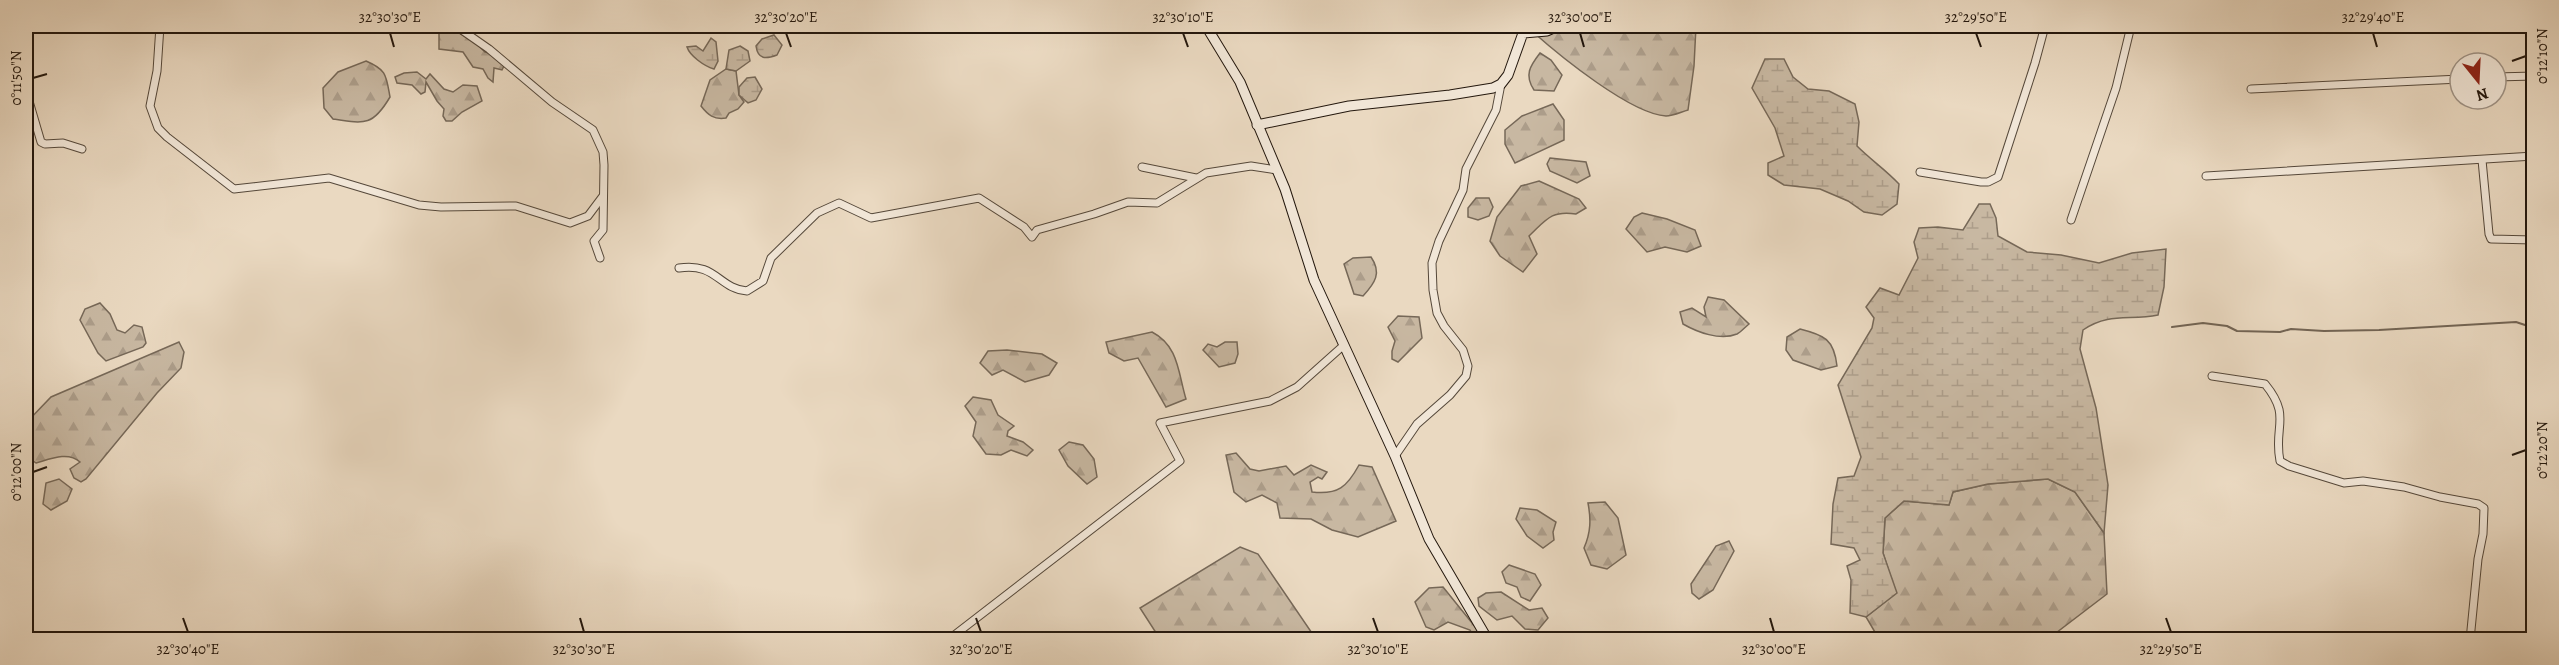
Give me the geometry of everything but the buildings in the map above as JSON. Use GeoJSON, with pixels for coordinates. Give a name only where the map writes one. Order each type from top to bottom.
{"type":"FeatureCollection","features":[{"type":"Feature","properties":{"kind":"street"},"geometry":{"type":"LineString","coordinates":[[160,26],[151,112],[159,128],[167,137],[234,189],[329,178],[419,205],[516,206],[570,223],[588,216],[603,196]]}},
{"type":"Feature","properties":{"kind":"street"},"geometry":{"type":"LineString","coordinates":[[456,26],[489,49],[552,102],[593,130],[603,153],[603,231],[594,241],[600,258]]}},
{"type":"Feature","properties":{"kind":"street"},"geometry":{"type":"LineString","coordinates":[[1206,26],[1240,82],[1277,170],[1314,280],[1395,456],[1429,539],[1488,639]]}},
{"type":"Feature","properties":{"kind":"street"},"geometry":{"type":"LineString","coordinates":[[1395,456],[1417,424],[1450,395],[1466,376],[1468,366],[1463,350],[1437,313],[1432,263],[1438,241],[1463,190],[1466,169],[1497,110],[1501,84],[1508,75],[1524,29],[1547,31],[1558,26]]}},
{"type":"Feature","properties":{"kind":"street"},"geometry":{"type":"LineString","coordinates":[[1920,172],[1988,182],[1998,177],[2036,63],[2045,26]]}},
{"type":"Feature","properties":{"kind":"street"},"geometry":{"type":"LineString","coordinates":[[2071,220],[2116,88],[2131,26]]}},
{"type":"Feature","properties":{"kind":"street"},"geometry":{"type":"LineString","coordinates":[[2508,77],[2533,76],[2534,84]]}},
{"type":"Feature","properties":{"kind":"street"},"geometry":{"type":"LineString","coordinates":[[2251,89],[2448,80]]}},
{"type":"Feature","properties":{"kind":"street"},"geometry":{"type":"LineString","coordinates":[[1257,125],[1349,106],[1477,91],[1501,84]]}},
{"type":"Feature","properties":{"kind":"street"},"geometry":{"type":"LineString","coordinates":[[26,91],[41,142],[45,144],[63,143],[82,149]]}},
{"type":"Feature","properties":{"kind":"street"},"geometry":{"type":"LineString","coordinates":[[2206,176],[2534,156]]}},
{"type":"Feature","properties":{"kind":"street"},"geometry":{"type":"LineString","coordinates":[[2482,160],[2488,234],[2492,239],[2534,240]]}},
{"type":"Feature","properties":{"kind":"street"},"geometry":{"type":"LineString","coordinates":[[679,268],[700,267],[712,272],[735,288],[747,291],[763,281],[767,263],[817,213],[837,204],[843,204],[871,218],[979,198],[1024,227],[1032,237],[1037,230],[1128,202],[1157,203],[1196,178],[1223,169],[1251,166],[1277,170]]}},
{"type":"Feature","properties":{"kind":"street"},"geometry":{"type":"LineString","coordinates":[[1142,167],[1196,178]]}},
{"type":"Feature","properties":{"kind":"street"},"geometry":{"type":"LineString","coordinates":[[948,639],[1180,461],[1160,423],[1270,401],[1296,387],[1344,345]]}},
{"type":"Feature","properties":{"kind":"street"},"geometry":{"type":"LineString","coordinates":[[2212,376],[2265,384],[2277,399],[2280,412],[2278,449],[2280,461],[2289,466],[2344,483],[2363,481],[2404,487],[2478,504],[2484,508],[2470,639]]}},
{"type":"Feature","properties":{"kind":"green space"},"geometry":{"type":"Polygon","coordinates":[[[1547,26],[1696,26],[1694,66],[1688,110],[1666,116],[1651,113],[1616,95],[1578,69],[1533,32],[1547,26]]]}},
{"type":"Feature","properties":{"kind":"green space"},"geometry":{"type":"Polygon","coordinates":[[[449,27],[475,42],[485,52],[495,54],[505,64],[502,70],[494,68],[493,82],[483,69],[473,67],[463,52],[439,49],[439,29],[449,27]]]}},
{"type":"Feature","properties":{"kind":"green space"},"geometry":{"type":"Polygon","coordinates":[[[774,35],[782,45],[777,55],[766,58],[761,56],[756,46],[762,39],[774,35]]]}},
{"type":"Feature","properties":{"kind":"green space"},"geometry":{"type":"Polygon","coordinates":[[[711,38],[716,42],[718,61],[714,69],[698,60],[687,47],[696,46],[703,51],[711,38]]]}},
{"type":"Feature","properties":{"kind":"green space"},"geometry":{"type":"Polygon","coordinates":[[[740,46],[748,51],[750,61],[736,71],[726,69],[729,50],[740,46]]]}},
{"type":"Feature","properties":{"kind":"green space"},"geometry":{"type":"Polygon","coordinates":[[[1540,53],[1551,60],[1562,75],[1554,91],[1534,90],[1529,80],[1533,62],[1540,53]]]}},
{"type":"Feature","properties":{"kind":"green space"},"geometry":{"type":"Polygon","coordinates":[[[1765,59],[1784,59],[1793,77],[1808,89],[1829,91],[1855,104],[1859,122],[1857,146],[1899,184],[1897,204],[1882,215],[1864,212],[1848,201],[1820,189],[1784,185],[1768,175],[1768,163],[1784,156],[1775,128],[1752,88],[1765,59]]]}},
{"type":"Feature","properties":{"kind":"green space"},"geometry":{"type":"Polygon","coordinates":[[[366,61],[378,67],[384,74],[390,97],[378,113],[367,121],[353,122],[333,119],[324,108],[323,88],[338,72],[366,61]]]}},
{"type":"Feature","properties":{"kind":"green space"},"geometry":{"type":"Polygon","coordinates":[[[726,69],[736,71],[739,95],[744,102],[726,118],[718,118],[709,114],[701,106],[710,80],[726,69]]]}},
{"type":"Feature","properties":{"kind":"green space"},"geometry":{"type":"Polygon","coordinates":[[[417,72],[426,79],[430,74],[444,89],[453,92],[463,85],[477,86],[482,101],[462,112],[452,121],[446,121],[443,116],[444,109],[426,82],[425,92],[421,94],[412,85],[397,83],[395,77],[404,73],[417,72]]]}},
{"type":"Feature","properties":{"kind":"green space"},"geometry":{"type":"Polygon","coordinates":[[[755,77],[762,89],[756,100],[748,103],[739,95],[739,87],[747,78],[755,77]]]}},
{"type":"Feature","properties":{"kind":"green space"},"geometry":{"type":"Polygon","coordinates":[[[1553,104],[1564,120],[1564,140],[1515,163],[1505,144],[1505,130],[1522,116],[1553,104]]]}},
{"type":"Feature","properties":{"kind":"green space"},"geometry":{"type":"Polygon","coordinates":[[[1550,158],[1586,162],[1590,176],[1577,183],[1550,171],[1547,164],[1550,158]]]}},
{"type":"Feature","properties":{"kind":"green space"},"geometry":{"type":"Polygon","coordinates":[[[1539,181],[1579,199],[1586,208],[1576,214],[1555,215],[1529,236],[1537,254],[1523,272],[1500,256],[1490,241],[1497,217],[1521,186],[1539,181]]]}},
{"type":"Feature","properties":{"kind":"green space"},"geometry":{"type":"Polygon","coordinates":[[[1476,198],[1489,198],[1493,207],[1489,216],[1478,220],[1468,217],[1468,208],[1476,198]]]}},
{"type":"Feature","properties":{"kind":"green space"},"geometry":{"type":"Polygon","coordinates":[[[1979,204],[1990,204],[1996,218],[1998,236],[2027,252],[2061,255],[2099,263],[2132,253],[2166,249],[2164,287],[2158,315],[2111,319],[2093,324],[2083,330],[2080,349],[2096,408],[2108,485],[2104,533],[2075,492],[2048,479],[1988,484],[1953,492],[1949,505],[1904,501],[1885,518],[1883,553],[1897,593],[1866,617],[1850,613],[1851,580],[1847,566],[1860,560],[1854,548],[1831,544],[1833,504],[1838,478],[1854,476],[1861,457],[1838,385],[1872,328],[1874,318],[1866,307],[1880,288],[1899,295],[1918,258],[1914,242],[1919,228],[1938,227],[1963,230],[1979,204]]]}},
{"type":"Feature","properties":{"kind":"green space"},"geometry":{"type":"Polygon","coordinates":[[[1642,213],[1667,219],[1695,230],[1701,246],[1687,252],[1665,247],[1647,252],[1626,229],[1634,217],[1642,213]]]}},
{"type":"Feature","properties":{"kind":"green space"},"geometry":{"type":"Polygon","coordinates":[[[1371,257],[1376,268],[1376,278],[1363,296],[1354,294],[1344,264],[1353,258],[1371,257]]]}},
{"type":"Feature","properties":{"kind":"green space"},"geometry":{"type":"Polygon","coordinates":[[[1708,297],[1724,300],[1749,324],[1737,334],[1723,337],[1702,333],[1683,324],[1680,312],[1692,308],[1706,317],[1704,307],[1708,297]]]}},
{"type":"Feature","properties":{"kind":"green space"},"geometry":{"type":"Polygon","coordinates":[[[100,303],[110,314],[117,330],[125,333],[134,325],[142,327],[146,343],[143,347],[106,361],[98,353],[80,320],[85,309],[100,303]]]}},
{"type":"Feature","properties":{"kind":"green space"},"geometry":{"type":"Polygon","coordinates":[[[1398,316],[1419,317],[1422,338],[1398,362],[1392,359],[1395,341],[1388,327],[1398,316]]]}},
{"type":"Feature","properties":{"kind":"green space"},"geometry":{"type":"Polygon","coordinates":[[[1800,329],[1821,336],[1830,344],[1837,366],[1821,370],[1793,360],[1786,350],[1787,337],[1800,329]]]}},
{"type":"Feature","properties":{"kind":"green space"},"geometry":{"type":"Polygon","coordinates":[[[1152,332],[1161,338],[1173,352],[1186,399],[1166,407],[1138,358],[1124,361],[1109,353],[1106,342],[1152,332]]]}},
{"type":"Feature","properties":{"kind":"green space"},"geometry":{"type":"Polygon","coordinates":[[[179,342],[184,352],[181,368],[157,393],[86,479],[81,482],[74,478],[70,469],[80,462],[70,457],[64,456],[36,463],[26,456],[26,423],[51,397],[179,342]]]}},
{"type":"Feature","properties":{"kind":"green space"},"geometry":{"type":"Polygon","coordinates":[[[1225,342],[1237,342],[1238,354],[1235,363],[1219,367],[1203,350],[1208,344],[1217,347],[1225,342]]]}},
{"type":"Feature","properties":{"kind":"green space"},"geometry":{"type":"Polygon","coordinates":[[[1007,350],[1042,354],[1057,363],[1049,375],[1025,382],[1003,370],[992,375],[980,363],[988,351],[1007,350]]]}},
{"type":"Feature","properties":{"kind":"green space"},"geometry":{"type":"Polygon","coordinates":[[[973,397],[991,400],[998,415],[1014,426],[1008,431],[1007,436],[1023,442],[1033,450],[1027,456],[1011,450],[1001,455],[986,454],[973,436],[976,422],[965,406],[973,397]]]}},
{"type":"Feature","properties":{"kind":"green space"},"geometry":{"type":"Polygon","coordinates":[[[1069,442],[1083,445],[1094,459],[1097,477],[1087,484],[1068,466],[1059,450],[1069,442]]]}},
{"type":"Feature","properties":{"kind":"green space"},"geometry":{"type":"Polygon","coordinates":[[[1236,453],[1250,469],[1259,471],[1286,466],[1294,475],[1311,465],[1327,472],[1322,479],[1318,477],[1310,482],[1312,492],[1321,493],[1341,488],[1359,465],[1372,467],[1396,521],[1358,537],[1332,530],[1311,519],[1280,518],[1277,503],[1262,495],[1246,502],[1234,492],[1226,455],[1236,453]]]}},
{"type":"Feature","properties":{"kind":"green space"},"geometry":{"type":"Polygon","coordinates":[[[59,479],[72,489],[67,501],[51,510],[43,504],[46,483],[59,479]]]}},
{"type":"Feature","properties":{"kind":"green space"},"geometry":{"type":"Polygon","coordinates":[[[2048,479],[2075,492],[2104,533],[2107,594],[2048,639],[1898,639],[1899,633],[1879,639],[1866,617],[1896,593],[1883,553],[1885,518],[1904,501],[1949,505],[1953,492],[1988,484],[2048,479]]]}},
{"type":"Feature","properties":{"kind":"green space"},"geometry":{"type":"Polygon","coordinates":[[[1605,502],[1618,518],[1626,555],[1607,569],[1591,565],[1584,548],[1590,526],[1588,503],[1605,502]]]}},
{"type":"Feature","properties":{"kind":"green space"},"geometry":{"type":"Polygon","coordinates":[[[1520,508],[1537,510],[1556,522],[1553,532],[1554,540],[1543,548],[1527,536],[1516,519],[1520,508]]]}},
{"type":"Feature","properties":{"kind":"green space"},"geometry":{"type":"Polygon","coordinates":[[[1729,541],[1734,551],[1713,590],[1699,599],[1692,593],[1691,584],[1716,546],[1729,541]]]}},
{"type":"Feature","properties":{"kind":"green space"},"geometry":{"type":"Polygon","coordinates":[[[1240,547],[1258,554],[1316,639],[1160,639],[1140,608],[1240,547]]]}},
{"type":"Feature","properties":{"kind":"green space"},"geometry":{"type":"Polygon","coordinates":[[[1509,565],[1535,574],[1541,585],[1530,601],[1521,597],[1517,587],[1506,583],[1502,572],[1509,565]]]}},
{"type":"Feature","properties":{"kind":"green space"},"geometry":{"type":"Polygon","coordinates":[[[1443,587],[1485,639],[1475,639],[1470,630],[1448,622],[1434,630],[1426,627],[1415,602],[1429,588],[1443,587]]]}},
{"type":"Feature","properties":{"kind":"green space"},"geometry":{"type":"Polygon","coordinates":[[[1501,592],[1529,610],[1542,608],[1548,618],[1538,630],[1525,629],[1512,616],[1497,620],[1479,606],[1478,598],[1486,593],[1501,592]]]}},
{"type":"Feature","properties":{"kind":"waterway"},"geometry":{"type":"LineString","coordinates":[[2172,327],[2203,323],[2227,326],[2237,331],[2280,332],[2291,329],[2379,330],[2516,322],[2534,328]]}}]}
